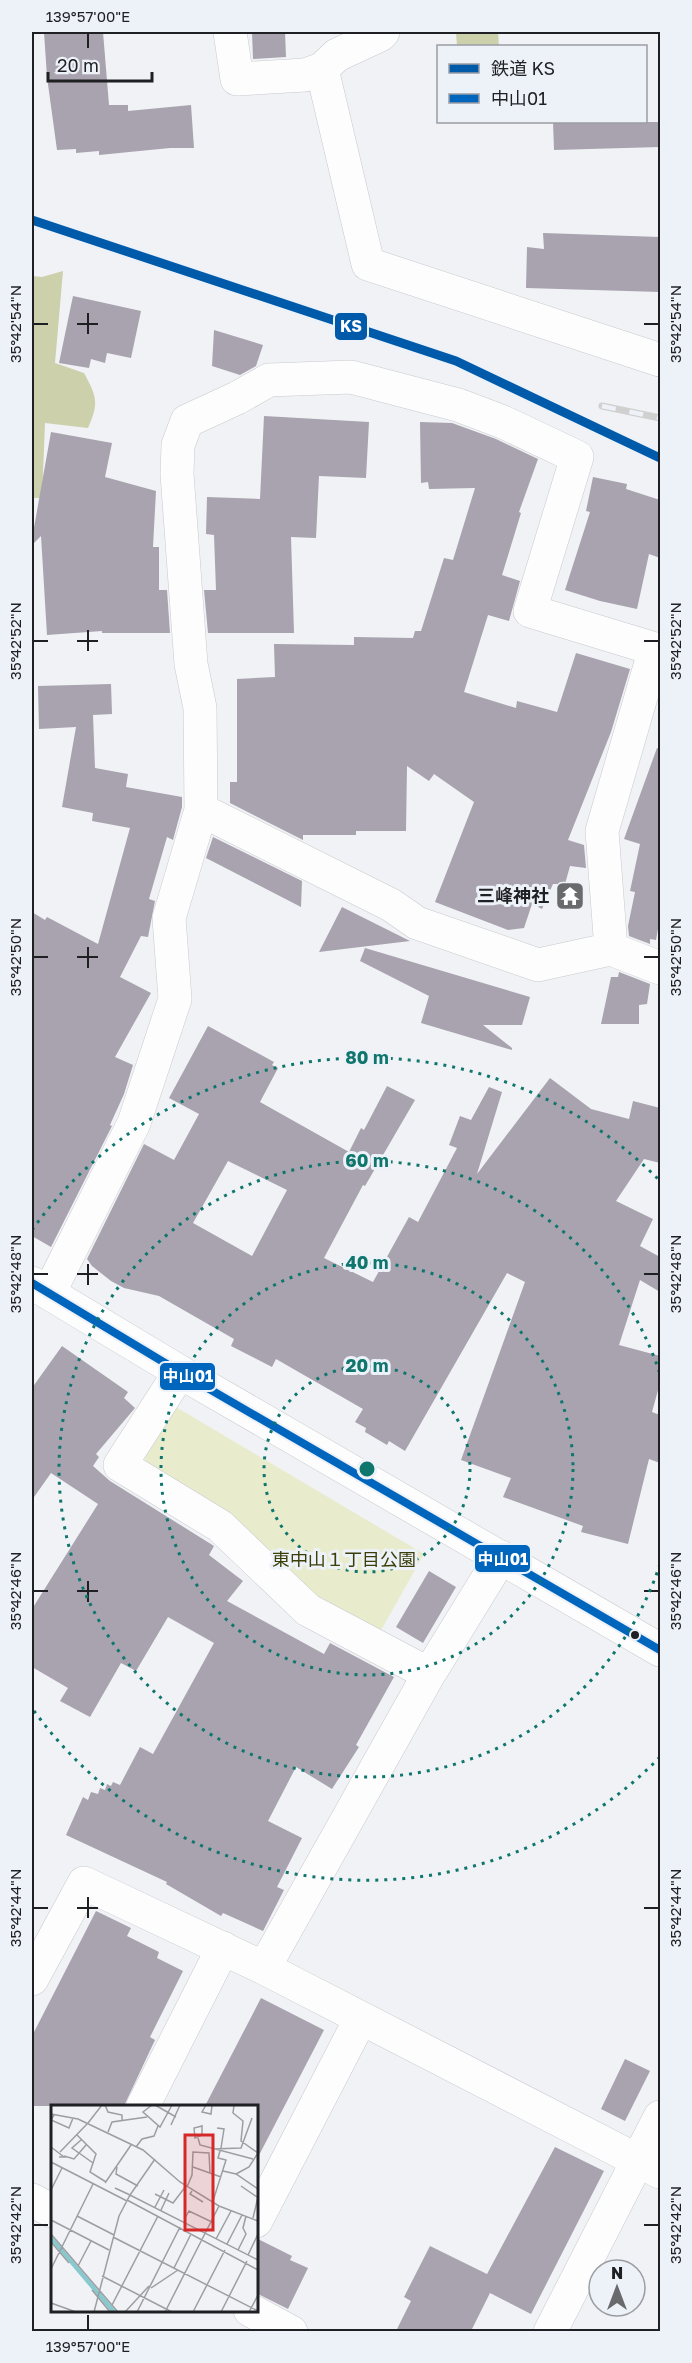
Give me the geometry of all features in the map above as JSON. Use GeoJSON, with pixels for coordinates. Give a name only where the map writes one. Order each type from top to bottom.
{"type":"FeatureCollection","features":[{"type":"Feature","properties":{"kind":"main road"},"geometry":{"type":"LineString","coordinates":[[230,32],[237,79],[305,75],[322,69],[337,55],[383,32]]}},
{"type":"Feature","properties":{"kind":"main road"},"geometry":{"type":"LineString","coordinates":[[322,69],[368,264],[654,352]]}},
{"type":"Feature","properties":{"kind":"main road"},"geometry":{"type":"LineString","coordinates":[[611,949],[602,831],[655,649],[530,611],[578,457],[503,422],[458,405],[351,377],[269,380],[237,399],[187,421],[178,445],[177,474],[191,664],[200,708],[201,810],[169,918],[175,999],[134,1123],[40,1288],[180,1372],[660,1650]]}},
{"type":"Feature","properties":{"kind":"main road"},"geometry":{"type":"LineString","coordinates":[[201,810],[392,905],[417,923],[538,965],[611,949],[660,968]]}},
{"type":"Feature","properties":{"kind":"main road"},"geometry":{"type":"LineString","coordinates":[[180,1372],[120,1465],[220,1526],[308,1610],[429,1674]]}},
{"type":"Feature","properties":{"kind":"main road"},"geometry":{"type":"LineString","coordinates":[[264,1968],[429,1674],[501,1557]]}},
{"type":"Feature","properties":{"kind":"main road"},"geometry":{"type":"LineString","coordinates":[[32,1979],[84,1883],[264,1968],[649,2167]]}},
{"type":"Feature","properties":{"kind":"main road"},"geometry":{"type":"LineString","coordinates":[[144,2105],[223,1948]]}},
{"type":"Feature","properties":{"kind":"main road"},"geometry":{"type":"LineString","coordinates":[[258,2218],[361,2018]]}},
{"type":"Feature","properties":{"kind":"main road"},"geometry":{"type":"LineString","coordinates":[[550,2331],[649,2167],[660,2117]]}},
{"type":"Feature","properties":{"kind":"main road"},"geometry":{"type":"LineString","coordinates":[[254,2312],[291,2331]]}},
{"type":"Feature","properties":{"kind":"green space"},"geometry":{"type":"Polygon","coordinates":[[[456,32],[498,32],[499,45],[457,45],[456,32]]]}},
{"type":"Feature","properties":{"kind":"green space"},"geometry":{"type":"Polygon","coordinates":[[[63,271],[55,363],[84,373],[94,394],[95,406],[88,428],[45,423],[42,498],[32,498],[32,276],[42,277],[63,271]]]}},
{"type":"Feature","properties":{"kind":"green space","name":"東中山１丁目公園"},"geometry":{"type":"Polygon","coordinates":[[[176,1407],[424,1554],[380,1632],[317,1598],[147,1466],[144,1453],[176,1407]]]}},
{"type":"Feature","properties":{"kind":"building"},"geometry":{"type":"Polygon","coordinates":[[[44,32],[103,32],[109,105],[128,105],[128,111],[191,105],[194,148],[99,155],[99,151],[76,153],[76,149],[57,150],[47,77],[44,32]]]}},
{"type":"Feature","properties":{"kind":"building"},"geometry":{"type":"Polygon","coordinates":[[[252,32],[285,32],[286,57],[253,59],[252,32]]]}},
{"type":"Feature","properties":{"kind":"building"},"geometry":{"type":"Polygon","coordinates":[[[660,122],[660,147],[554,150],[553,123],[660,122]]]}},
{"type":"Feature","properties":{"kind":"building"},"geometry":{"type":"Polygon","coordinates":[[[543,233],[660,237],[660,292],[526,288],[527,247],[544,249],[543,233]]]}},
{"type":"Feature","properties":{"kind":"building"},"geometry":{"type":"Polygon","coordinates":[[[73,296],[141,311],[131,358],[107,353],[105,363],[91,359],[89,368],[59,363],[73,296]]]}},
{"type":"Feature","properties":{"kind":"building"},"geometry":{"type":"Polygon","coordinates":[[[214,330],[263,345],[256,366],[240,375],[212,366],[214,330]]]}},
{"type":"Feature","properties":{"kind":"building"},"geometry":{"type":"Polygon","coordinates":[[[264,416],[369,422],[366,478],[319,476],[316,538],[291,537],[294,633],[208,633],[204,590],[216,590],[214,535],[206,534],[207,497],[260,499],[264,416]]]}},
{"type":"Feature","properties":{"kind":"building"},"geometry":{"type":"Polygon","coordinates":[[[420,422],[452,423],[496,439],[538,459],[519,512],[521,513],[502,575],[520,581],[509,621],[488,615],[464,692],[516,708],[517,701],[557,712],[576,653],[630,669],[611,732],[568,840],[584,845],[586,868],[570,866],[565,884],[553,884],[542,909],[532,904],[524,928],[508,930],[435,902],[474,802],[434,774],[429,781],[407,766],[406,831],[356,831],[356,835],[303,835],[303,840],[230,803],[230,782],[237,782],[237,679],[275,677],[274,644],[354,645],[354,637],[413,638],[415,631],[421,631],[444,558],[453,560],[475,488],[429,489],[428,482],[421,483],[420,422]]]}},
{"type":"Feature","properties":{"kind":"building"},"geometry":{"type":"Polygon","coordinates":[[[51,432],[112,443],[105,477],[156,491],[153,547],[159,547],[159,590],[167,590],[170,633],[102,633],[102,631],[47,635],[41,536],[32,545],[32,539],[51,432]]]}},
{"type":"Feature","properties":{"kind":"building"},"geometry":{"type":"Polygon","coordinates":[[[593,477],[627,484],[626,489],[660,500],[660,558],[649,554],[637,609],[565,590],[590,512],[586,511],[593,477]]]}},
{"type":"Feature","properties":{"kind":"building"},"geometry":{"type":"Polygon","coordinates":[[[111,684],[112,714],[93,715],[95,768],[128,774],[126,787],[182,797],[182,807],[173,840],[167,837],[149,899],[155,901],[148,937],[141,936],[120,977],[151,993],[115,1057],[133,1065],[124,1094],[110,1125],[112,1126],[51,1247],[32,1236],[32,912],[45,920],[47,917],[98,944],[130,828],[92,821],[93,813],[62,807],[76,727],[39,729],[38,686],[111,684]]]}},
{"type":"Feature","properties":{"kind":"building"},"geometry":{"type":"Polygon","coordinates":[[[657,748],[660,749],[660,918],[656,940],[650,939],[650,944],[629,936],[628,926],[635,892],[630,891],[640,844],[624,839],[657,748]]]}},
{"type":"Feature","properties":{"kind":"building"},"geometry":{"type":"Polygon","coordinates":[[[213,837],[302,881],[301,907],[206,858],[213,837]]]}},
{"type":"Feature","properties":{"kind":"building"},"geometry":{"type":"Polygon","coordinates":[[[342,907],[410,941],[319,952],[342,907]]]}},
{"type":"Feature","properties":{"kind":"building"},"geometry":{"type":"Polygon","coordinates":[[[365,948],[530,997],[522,1025],[483,1025],[512,1050],[421,1023],[429,996],[360,961],[365,948]]]}},
{"type":"Feature","properties":{"kind":"building"},"geometry":{"type":"Polygon","coordinates":[[[619,972],[650,984],[647,1004],[639,1005],[639,1024],[601,1024],[611,977],[618,977],[619,972]]]}},
{"type":"Feature","properties":{"kind":"building"},"geometry":{"type":"Polygon","coordinates":[[[208,1026],[274,1062],[272,1065],[278,1068],[260,1102],[349,1152],[361,1128],[364,1130],[387,1086],[415,1100],[365,1186],[363,1185],[324,1258],[373,1282],[409,1217],[418,1222],[457,1148],[449,1145],[460,1116],[471,1120],[489,1087],[502,1092],[477,1174],[550,1078],[591,1109],[629,1119],[633,1101],[660,1108],[660,1163],[644,1159],[616,1201],[653,1219],[640,1246],[660,1257],[660,1292],[640,1280],[619,1345],[660,1356],[660,1383],[652,1412],[660,1415],[660,1463],[649,1459],[628,1544],[581,1532],[583,1526],[503,1497],[511,1478],[461,1460],[525,1282],[507,1273],[405,1451],[389,1441],[387,1445],[365,1432],[366,1428],[355,1422],[363,1409],[276,1359],[272,1367],[231,1346],[234,1339],[159,1296],[124,1288],[92,1266],[87,1259],[144,1144],[174,1160],[199,1114],[169,1098],[208,1026]],[[228,1161],[193,1223],[252,1256],[287,1190],[228,1161]]]}},
{"type":"Feature","properties":{"kind":"building"},"geometry":{"type":"Polygon","coordinates":[[[62,1346],[128,1392],[124,1398],[135,1408],[96,1454],[99,1457],[93,1466],[110,1481],[214,1546],[209,1555],[243,1581],[227,1601],[324,1654],[330,1643],[394,1677],[356,1745],[359,1747],[332,1789],[296,1767],[268,1821],[302,1838],[277,1887],[284,1890],[263,1931],[223,1913],[221,1916],[166,1884],[167,1882],[66,1835],[83,1797],[88,1800],[91,1792],[98,1794],[100,1788],[105,1790],[107,1784],[111,1786],[113,1782],[120,1785],[140,1747],[153,1754],[214,1643],[168,1617],[136,1671],[121,1663],[90,1717],[60,1701],[68,1688],[32,1667],[32,1609],[98,1504],[51,1473],[32,1500],[32,1388],[62,1346]]]}},
{"type":"Feature","properties":{"kind":"building"},"geometry":{"type":"Polygon","coordinates":[[[429,1571],[456,1587],[423,1643],[396,1627],[429,1571]]]}},
{"type":"Feature","properties":{"kind":"building"},"geometry":{"type":"Polygon","coordinates":[[[96,1911],[131,1928],[127,1936],[159,1952],[157,1958],[183,1971],[150,2037],[155,2040],[124,2105],[32,2106],[32,2036],[96,1911]]]}},
{"type":"Feature","properties":{"kind":"building"},"geometry":{"type":"Polygon","coordinates":[[[261,1998],[324,2030],[258,2157],[258,2105],[206,2105],[261,1998]]]}},
{"type":"Feature","properties":{"kind":"building"},"geometry":{"type":"Polygon","coordinates":[[[625,2059],[650,2071],[625,2121],[601,2109],[625,2059]]]}},
{"type":"Feature","properties":{"kind":"building"},"geometry":{"type":"Polygon","coordinates":[[[555,2147],[604,2171],[531,2314],[490,2293],[471,2331],[396,2331],[411,2301],[404,2297],[430,2246],[487,2274],[555,2147]]]}},
{"type":"Feature","properties":{"kind":"building"},"geometry":{"type":"Polygon","coordinates":[[[258,2239],[292,2256],[290,2260],[308,2268],[288,2309],[258,2294],[258,2239]]]}},
{"type":"Feature","properties":{"kind":"railway"},"geometry":{"type":"LineString","coordinates":[[602,406],[660,418]]}},
{"type":"Feature","properties":{"kind":"rail line","name":"KS"},"geometry":{"type":"LineString","coordinates":[[32,220],[456,361],[660,458]]}},
{"type":"Feature","properties":{"kind":"transit line","name":"中山01"},"geometry":{"type":"LineString","coordinates":[[32,1283],[180,1372],[660,1650]]}},
{"type":"Feature","properties":{"kind":"place","name":"三峰神社"},"geometry":{"type":"Point","coordinates":[570,896]}}]}
